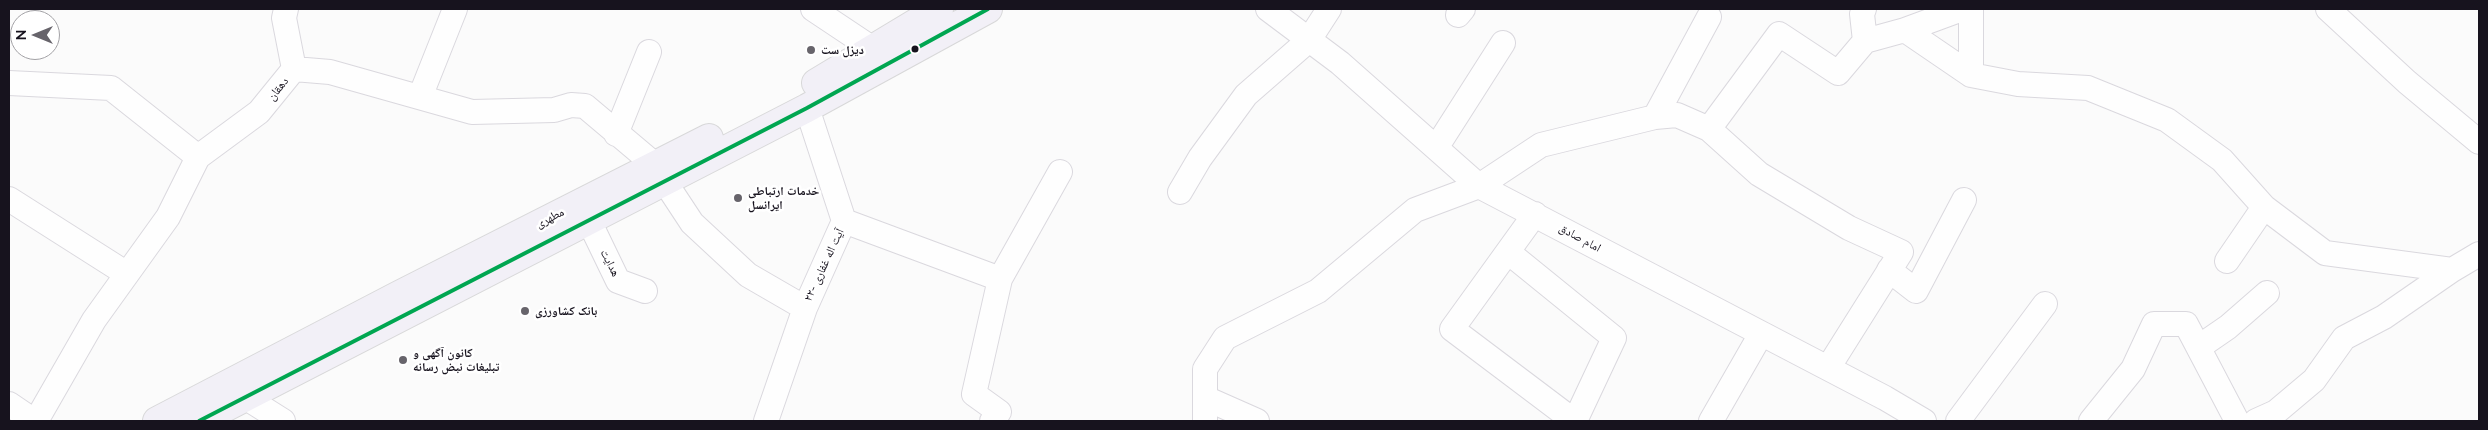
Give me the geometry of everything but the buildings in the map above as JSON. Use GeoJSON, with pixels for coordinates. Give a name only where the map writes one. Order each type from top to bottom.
{"type":"FeatureCollection","features":[{"type":"Feature","properties":{"kind":"main road","name":"مطهری"},"geometry":{"type":"LineString","coordinates":[[199,421],[589,221],[660,174],[799,94],[939,9]]}},
{"type":"Feature","properties":{"kind":"main road","name":"مطهری"},"geometry":{"type":"LineString","coordinates":[[157,421],[408,290],[807,108],[988,9]]}},
{"type":"Feature","properties":{"kind":"street"},"geometry":{"type":"LineString","coordinates":[[286,9],[284,18],[294,69]]}},
{"type":"Feature","properties":{"kind":"street"},"geometry":{"type":"LineString","coordinates":[[420,97],[455,9]]}},
{"type":"Feature","properties":{"kind":"street"},"geometry":{"type":"LineString","coordinates":[[813,9],[873,49]]}},
{"type":"Feature","properties":{"kind":"street","name":"امام صادق"},"geometry":{"type":"LineString","coordinates":[[1268,9],[1340,63],[1479,186],[1885,398],[1924,421]]}},
{"type":"Feature","properties":{"kind":"street"},"geometry":{"type":"LineString","coordinates":[[1180,192],[1200,158],[1246,95],[1309,40],[1329,9]]}},
{"type":"Feature","properties":{"kind":"street"},"geometry":{"type":"LineString","coordinates":[[1864,9],[1862,14],[1865,41]]}},
{"type":"Feature","properties":{"kind":"street"},"geometry":{"type":"LineString","coordinates":[[1709,129],[1779,34],[1838,73],[1865,41],[1905,30],[1962,9]]}},
{"type":"Feature","properties":{"kind":"street"},"geometry":{"type":"LineString","coordinates":[[1971,9],[1971,75]]}},
{"type":"Feature","properties":{"kind":"street"},"geometry":{"type":"LineString","coordinates":[[2328,9],[2407,82],[2479,142]]}},
{"type":"Feature","properties":{"kind":"street"},"geometry":{"type":"LineString","coordinates":[[1655,116],[1709,17]]}},
{"type":"Feature","properties":{"kind":"street"},"geometry":{"type":"LineString","coordinates":[[1905,30],[1971,75],[2018,84],[2088,88],[2167,120],[2222,160],[2264,207],[2325,254],[2452,270]]}},
{"type":"Feature","properties":{"kind":"street"},"geometry":{"type":"LineString","coordinates":[[1436,148],[1503,43]]}},
{"type":"Feature","properties":{"kind":"street"},"geometry":{"type":"LineString","coordinates":[[616,134],[649,52]]}},
{"type":"Feature","properties":{"kind":"street","name":"دهقان"},"geometry":{"type":"LineString","coordinates":[[35,421],[94,320],[168,216],[198,157],[259,112],[294,69],[330,72],[472,112],[554,110],[571,105],[585,106],[660,174],[692,223],[748,275],[805,308]]}},
{"type":"Feature","properties":{"kind":"street"},"geometry":{"type":"LineString","coordinates":[[9,83],[111,88],[198,157]]}},
{"type":"Feature","properties":{"kind":"street","name":"۲۲- آیت اله غفاری"},"geometry":{"type":"LineString","coordinates":[[766,421],[805,308],[844,221],[807,108]]}},
{"type":"Feature","properties":{"kind":"street"},"geometry":{"type":"LineString","coordinates":[[1205,421],[1205,369],[1225,338],[1318,291],[1415,210],[1479,186],[1541,145],[1655,116],[1677,115],[1709,129],[1760,174],[1849,228],[1901,252],[1828,368]]}},
{"type":"Feature","properties":{"kind":"street"},"geometry":{"type":"LineString","coordinates":[[992,421],[999,412],[974,394],[1000,279],[1060,172]]}},
{"type":"Feature","properties":{"kind":"street"},"geometry":{"type":"LineString","coordinates":[[9,199],[127,274]]}},
{"type":"Feature","properties":{"kind":"street"},"geometry":{"type":"LineString","coordinates":[[1889,270],[1916,291],[1964,200]]}},
{"type":"Feature","properties":{"kind":"street"},"geometry":{"type":"LineString","coordinates":[[2227,261],[2264,207]]}},
{"type":"Feature","properties":{"kind":"street"},"geometry":{"type":"LineString","coordinates":[[1508,252],[1614,338],[1574,421],[1452,329],[1535,214]]}},
{"type":"Feature","properties":{"kind":"street","name":"هدایت"},"geometry":{"type":"LineString","coordinates":[[589,221],[618,281],[645,291]]}},
{"type":"Feature","properties":{"kind":"street"},"geometry":{"type":"LineString","coordinates":[[844,221],[1000,279]]}},
{"type":"Feature","properties":{"kind":"street"},"geometry":{"type":"LineString","coordinates":[[2091,421],[2133,369],[2154,324],[2186,324],[2199,348],[2253,421],[2276,412],[2314,380],[2344,338],[2384,317],[2452,270],[2479,254]]}},
{"type":"Feature","properties":{"kind":"street"},"geometry":{"type":"LineString","coordinates":[[2199,348],[2228,327],[2267,293]]}},
{"type":"Feature","properties":{"kind":"street"},"geometry":{"type":"LineString","coordinates":[[1958,421],[2044,304]]}},
{"type":"Feature","properties":{"kind":"street"},"geometry":{"type":"LineString","coordinates":[[1711,421],[1761,334]]}},
{"type":"Feature","properties":{"kind":"street"},"geometry":{"type":"LineString","coordinates":[[245,398],[282,421]]}},
{"type":"Feature","properties":{"kind":"street"},"geometry":{"type":"LineString","coordinates":[[1205,398],[1257,421]]}},
{"type":"Feature","properties":{"kind":"street"},"geometry":{"type":"LineString","coordinates":[[9,404],[35,421]]}},
{"type":"Feature","properties":{"kind":"transit line"},"geometry":{"type":"LineString","coordinates":[[199,421],[807,108],[988,9]]}},
{"type":"Feature","properties":{"kind":"place","name":"دیزل ست"},"geometry":{"type":"Point","coordinates":[811,50]}},
{"type":"Feature","properties":{"kind":"place","name":"خدمات ارتباطی ایرانسل"},"geometry":{"type":"Point","coordinates":[738,198]}},
{"type":"Feature","properties":{"kind":"place","name":"بانک کشاورزی"},"geometry":{"type":"Point","coordinates":[525,311]}},
{"type":"Feature","properties":{"kind":"place","name":"کانون آگهی و تبلیغات نبض رسانه"},"geometry":{"type":"Point","coordinates":[403,360]}}]}
